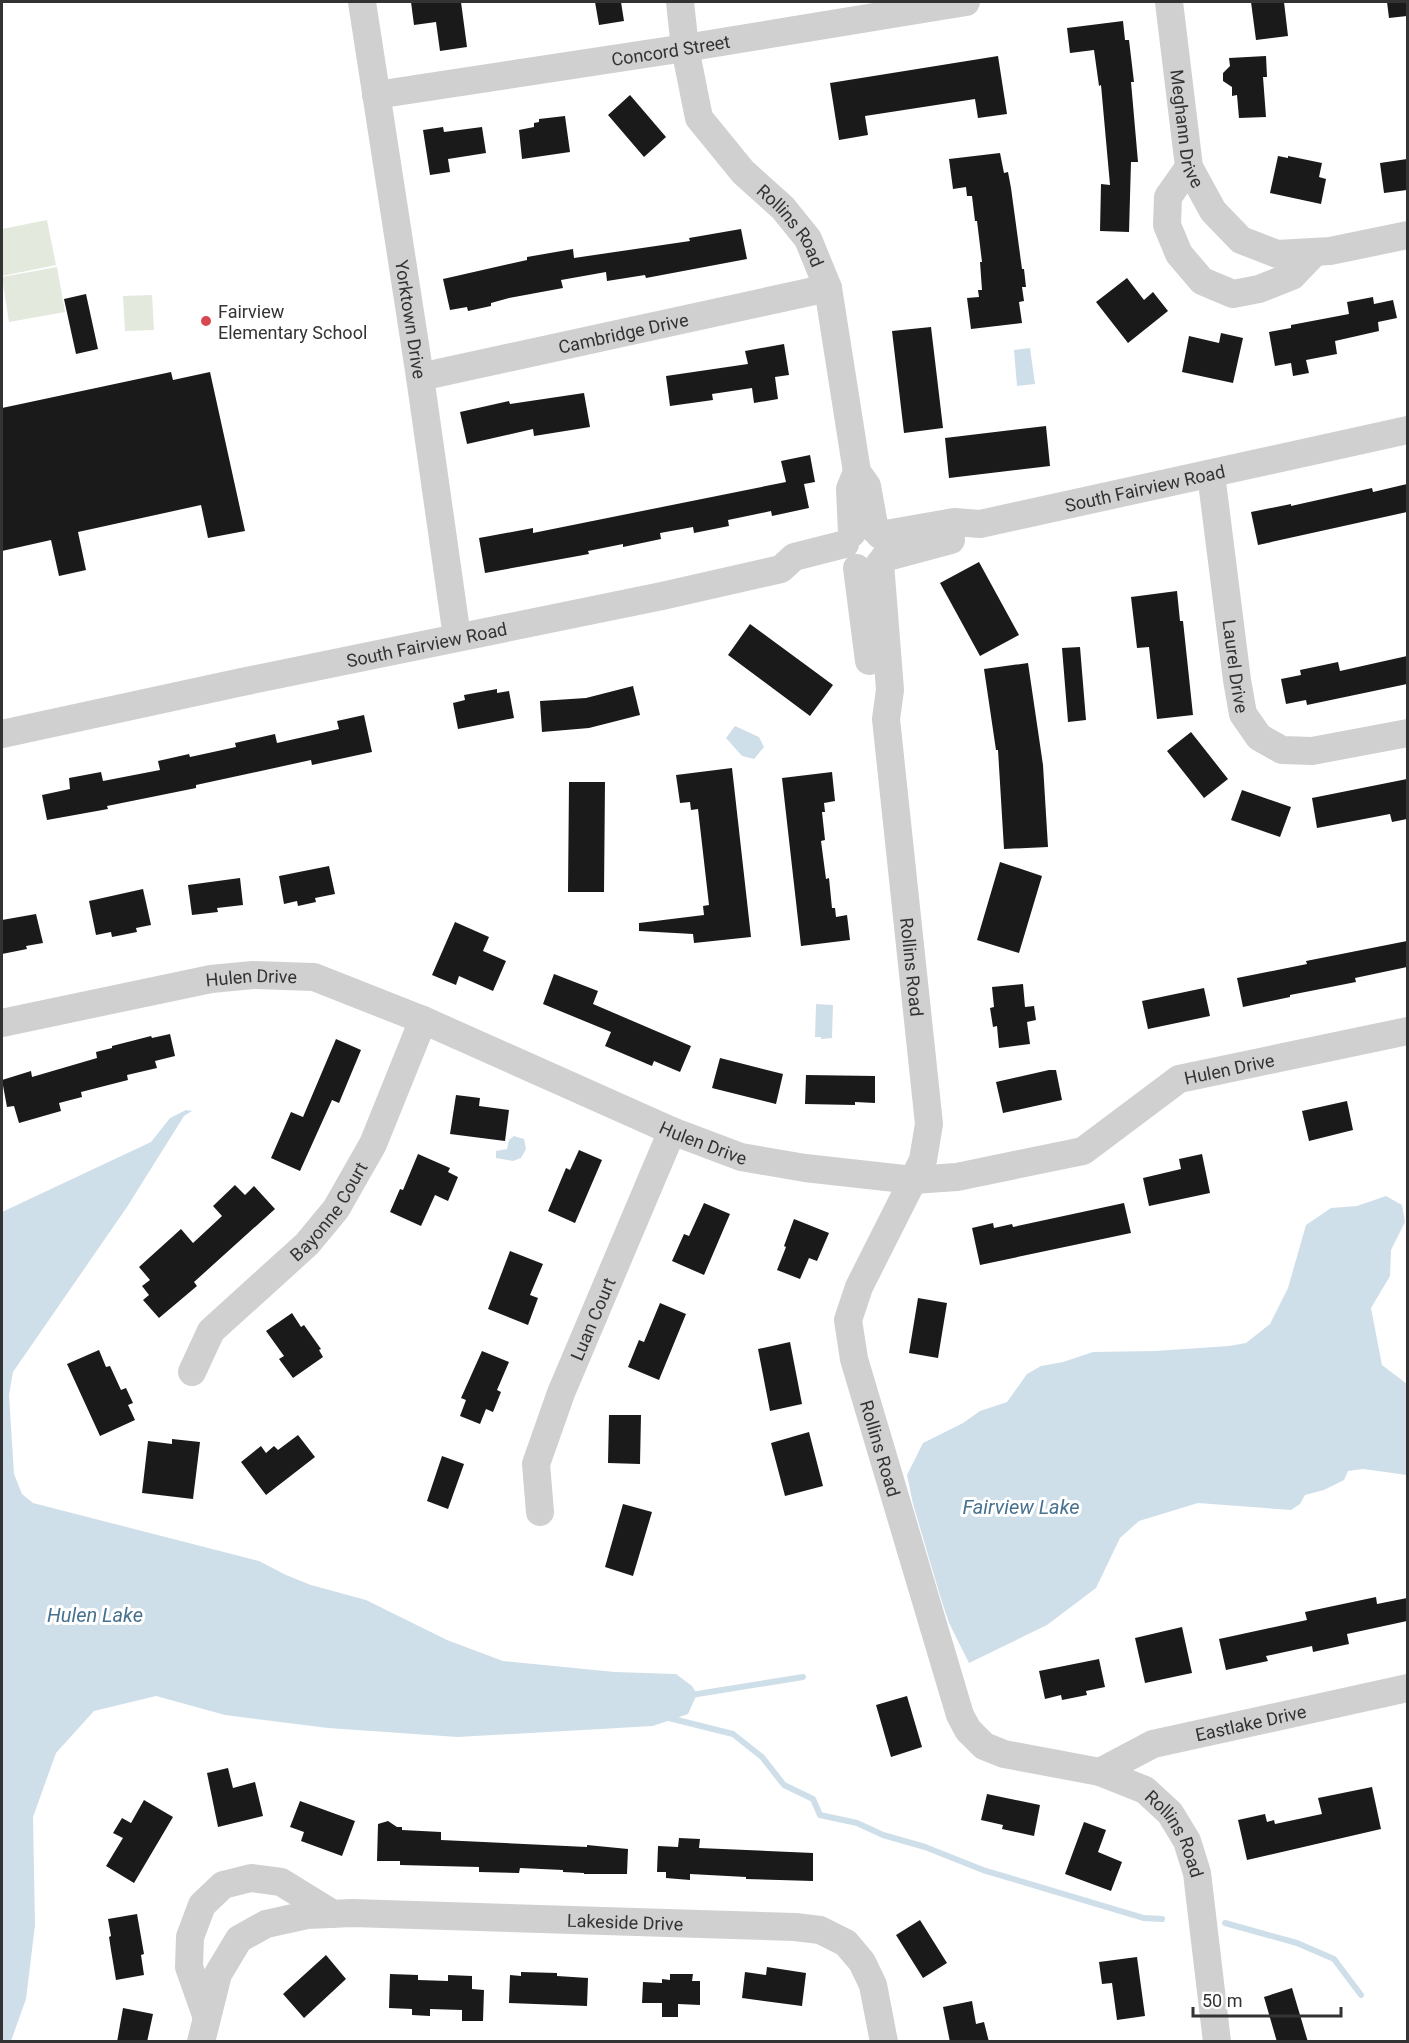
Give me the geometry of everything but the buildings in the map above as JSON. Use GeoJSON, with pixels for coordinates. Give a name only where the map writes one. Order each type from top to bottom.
{"type":"FeatureCollection","features":[{"type":"Feature","properties":{"kind":"street","name":"Yorktown Drive"},"geometry":{"type":"LineString","coordinates":[[362,2],[420,377],[457,637]]}},
{"type":"Feature","properties":{"kind":"street","name":"Rollins Road"},"geometry":{"type":"LineString","coordinates":[[680,2],[685,48],[699,118],[743,172],[783,208],[808,239],[828,288],[857,472],[867,486],[866,550],[890,690],[886,719],[929,1125],[923,1160],[859,1287],[848,1320],[854,1359],[960,1714],[968,1730],[984,1746],[1004,1754],[1100,1772],[1145,1790],[1170,1813],[1187,1841],[1197,1873],[1217,2042]]}},
{"type":"Feature","properties":{"kind":"street","name":"Concord Street"},"geometry":{"type":"LineString","coordinates":[[376,95],[966,2]]}},
{"type":"Feature","properties":{"kind":"street","name":"Meghann Drive"},"geometry":{"type":"LineString","coordinates":[[1169,2],[1189,167],[1213,212],[1241,240],[1277,255],[1314,253]]}},
{"type":"Feature","properties":{"kind":"street"},"geometry":{"type":"LineString","coordinates":[[1189,167],[1168,197],[1167,225],[1179,254],[1202,280],[1233,294],[1259,290],[1292,276],[1314,253],[1407,235]]}},
{"type":"Feature","properties":{"kind":"street","name":"Cambridge Drive"},"geometry":{"type":"LineString","coordinates":[[420,377],[828,288]]}},
{"type":"Feature","properties":{"kind":"street","name":"South Fairview Road"},"geometry":{"type":"LineString","coordinates":[[2,734],[457,637],[662,596],[780,569],[794,557],[964,537],[980,524],[1407,430]]}},
{"type":"Feature","properties":{"kind":"street","name":"Laurel Drive"},"geometry":{"type":"LineString","coordinates":[[1211,474],[1243,714],[1259,737],[1282,750],[1312,751],[1407,733]]}},
{"type":"Feature","properties":{"kind":"street","name":"Hulen Drive"},"geometry":{"type":"LineString","coordinates":[[2,1023],[211,979],[253,975],[314,977],[423,1020],[672,1131],[741,1157],[805,1168],[913,1180],[957,1177],[1083,1151],[1179,1079],[1407,1031]]}},
{"type":"Feature","properties":{"kind":"street","name":"Bayonne Court"},"geometry":{"type":"LineString","coordinates":[[192,1372],[211,1331],[308,1244],[336,1209],[374,1144],[423,1020]]}},
{"type":"Feature","properties":{"kind":"street","name":"Luan Court"},"geometry":{"type":"LineString","coordinates":[[540,1512],[536,1464],[561,1393],[672,1131]]}},
{"type":"Feature","properties":{"kind":"street","name":"Eastlake Drive"},"geometry":{"type":"LineString","coordinates":[[1100,1772],[1153,1744],[1407,1688]]}},
{"type":"Feature","properties":{"kind":"street"},"geometry":{"type":"LineString","coordinates":[[204,2028],[189,1967],[190,1937],[202,1905],[223,1885],[251,1878],[281,1882],[343,1914]]}},
{"type":"Feature","properties":{"kind":"street","name":"Lakeside Drive"},"geometry":{"type":"LineString","coordinates":[[204,2028],[218,1974],[239,1938],[266,1924],[307,1916],[343,1914],[820,1930],[846,1943],[862,1962],[873,1985],[884,2042]]}},
{"type":"Feature","properties":{"kind":"shaded area"},"geometry":{"type":"Polygon","coordinates":[[[47,220],[56,265],[2,276],[2,229],[47,220]]]}},
{"type":"Feature","properties":{"kind":"shaded area"},"geometry":{"type":"Polygon","coordinates":[[[57,267],[65,312],[9,322],[2,277],[57,267]]]}},
{"type":"Feature","properties":{"kind":"shaded area"},"geometry":{"type":"Polygon","coordinates":[[[152,295],[154,330],[125,331],[123,296],[152,295]]]}},
{"type":"Feature","properties":{"kind":"water"},"geometry":{"type":"Polygon","coordinates":[[[1030,348],[1035,384],[1017,386],[1014,350],[1030,348]]]}},
{"type":"Feature","properties":{"kind":"water"},"geometry":{"type":"Polygon","coordinates":[[[735,726],[759,737],[764,747],[754,759],[742,756],[726,738],[735,726]]]}},
{"type":"Feature","properties":{"kind":"water"},"geometry":{"type":"Polygon","coordinates":[[[816,1004],[833,1005],[832,1038],[815,1037],[816,1004]]]}},
{"type":"Feature","properties":{"kind":"water","name":"Hulen Lake"},"geometry":{"type":"Polygon","coordinates":[[[186,1110],[192,1111],[184,1116],[127,1207],[13,1372],[9,1395],[14,1474],[22,1494],[33,1503],[259,1561],[311,1585],[366,1600],[447,1640],[503,1661],[615,1672],[676,1674],[692,1686],[697,1694],[688,1714],[653,1726],[458,1737],[328,1728],[225,1715],[156,1696],[94,1711],[56,1753],[33,1817],[35,1925],[26,1999],[11,2041],[2,2041],[2,1212],[151,1142],[170,1118],[186,1110]]]}},
{"type":"Feature","properties":{"kind":"water"},"geometry":{"type":"Polygon","coordinates":[[[514,1136],[524,1139],[526,1149],[521,1158],[513,1161],[496,1158],[496,1151],[507,1149],[509,1140],[514,1136]]]}},
{"type":"Feature","properties":{"kind":"water","name":"Fairview Lake"},"geometry":{"type":"Polygon","coordinates":[[[1386,1196],[1402,1205],[1405,1222],[1391,1250],[1390,1276],[1371,1308],[1382,1365],[1407,1384],[1407,1475],[1363,1469],[1348,1471],[1344,1480],[1324,1490],[1305,1495],[1300,1504],[1291,1510],[1198,1503],[1139,1521],[1120,1538],[1096,1588],[1047,1625],[969,1663],[949,1623],[913,1504],[907,1475],[923,1443],[963,1423],[980,1411],[1007,1402],[1027,1374],[1041,1366],[1063,1362],[1093,1352],[1155,1351],[1246,1343],[1270,1324],[1288,1288],[1306,1225],[1331,1208],[1357,1206],[1386,1196]]]}},
{"type":"Feature","properties":{"kind":"waterway"},"geometry":{"type":"LineString","coordinates":[[691,1695],[803,1677]]}},
{"type":"Feature","properties":{"kind":"waterway"},"geometry":{"type":"LineString","coordinates":[[665,1717],[733,1734],[762,1757],[784,1785],[813,1799],[820,1815],[857,1823],[883,1835],[925,1847],[983,1870],[1144,1918],[1162,1919]]}},
{"type":"Feature","properties":{"kind":"waterway"},"geometry":{"type":"LineString","coordinates":[[1225,1923],[1297,1943],[1334,1959],[1361,1995]]}},
{"type":"Feature","properties":{"kind":"place","name":"Fairview Elementary School"},"geometry":{"type":"Point","coordinates":[206,321]}}]}
